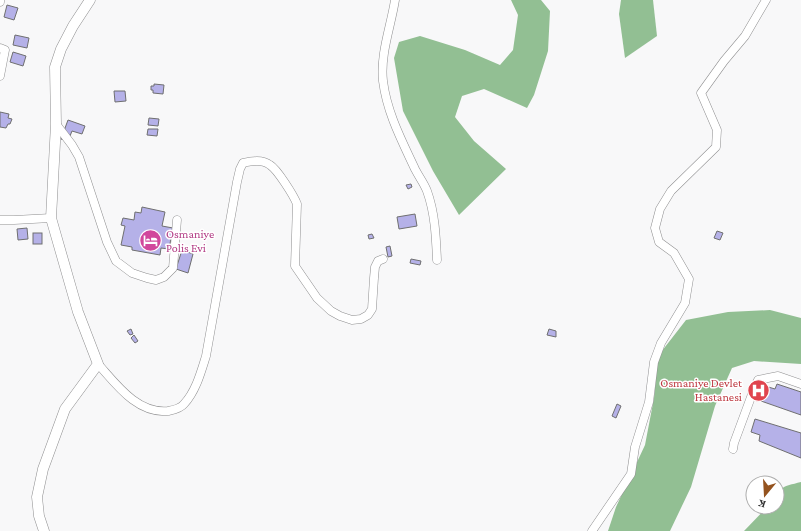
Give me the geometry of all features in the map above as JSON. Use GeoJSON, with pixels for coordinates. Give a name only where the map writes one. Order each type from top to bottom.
{"type":"FeatureCollection","features":[{"type":"Feature","properties":{"kind":"street"},"geometry":{"type":"LineString","coordinates":[[90,0],[61,48],[55,67],[56,124],[51,218],[78,312],[98,364],[126,395],[142,405],[156,410],[175,410],[184,405],[197,383],[206,356],[237,182],[243,163],[252,161],[271,165],[294,197],[297,204],[295,266],[317,298],[331,311],[352,320],[361,319],[368,315],[372,309],[375,267],[378,261],[383,259]]}},
{"type":"Feature","properties":{"kind":"street"},"geometry":{"type":"LineString","coordinates":[[395,0],[385,54],[383,80],[385,94],[390,113],[410,158],[427,190],[436,230],[437,260]]}},
{"type":"Feature","properties":{"kind":"street"},"geometry":{"type":"LineString","coordinates":[[592,531],[631,474],[635,447],[649,402],[654,362],[661,343],[684,303],[689,279],[674,253],[659,242],[655,228],[660,209],[671,191],[716,147],[717,130],[701,93],[724,61],[745,36],[766,0]]}},
{"type":"Feature","properties":{"kind":"street"},"geometry":{"type":"LineString","coordinates":[[0,48],[5,50],[0,76]]}},
{"type":"Feature","properties":{"kind":"street"},"geometry":{"type":"LineString","coordinates":[[56,124],[79,157],[107,242],[116,261],[132,273],[156,280],[164,277],[174,268],[177,220]]}},
{"type":"Feature","properties":{"kind":"street"},"geometry":{"type":"LineString","coordinates":[[0,220],[51,218]]}},
{"type":"Feature","properties":{"kind":"street"},"geometry":{"type":"LineString","coordinates":[[44,531],[39,516],[38,496],[43,469],[65,409],[98,364]]}},
{"type":"Feature","properties":{"kind":"street"},"geometry":{"type":"LineString","coordinates":[[733,449],[758,380],[778,376],[801,384]]}},
{"type":"Feature","properties":{"kind":"green space"},"geometry":{"type":"Polygon","coordinates":[[[511,0],[541,0],[550,11],[548,51],[534,95],[527,108],[484,89],[462,96],[455,117],[474,141],[506,169],[459,215],[433,171],[403,111],[394,58],[399,42],[420,36],[465,50],[500,65],[513,50],[518,15],[511,0]]]}},
{"type":"Feature","properties":{"kind":"green space"},"geometry":{"type":"Polygon","coordinates":[[[621,0],[653,0],[657,36],[625,58],[619,14],[621,0]]]}},
{"type":"Feature","properties":{"kind":"green space"},"geometry":{"type":"Polygon","coordinates":[[[770,310],[801,318],[801,364],[754,361],[732,368],[715,406],[691,487],[670,531],[608,531],[616,507],[645,445],[654,398],[658,356],[686,320],[728,312],[770,310]]]}},
{"type":"Feature","properties":{"kind":"green space"},"geometry":{"type":"Polygon","coordinates":[[[801,482],[801,531],[744,531],[759,515],[785,515],[785,487],[801,482]]]}},
{"type":"Feature","properties":{"kind":"building"},"geometry":{"type":"Polygon","coordinates":[[[7,5],[18,8],[14,20],[4,17],[7,5]]]}},
{"type":"Feature","properties":{"kind":"building"},"geometry":{"type":"Polygon","coordinates":[[[15,35],[29,38],[27,48],[13,45],[15,35]]]}},
{"type":"Feature","properties":{"kind":"building"},"geometry":{"type":"Polygon","coordinates":[[[13,52],[26,56],[23,66],[10,62],[13,52]]]}},
{"type":"Feature","properties":{"kind":"building"},"geometry":{"type":"Polygon","coordinates":[[[154,84],[164,85],[163,94],[153,93],[151,86],[154,86],[154,84]]]}},
{"type":"Feature","properties":{"kind":"building"},"geometry":{"type":"Polygon","coordinates":[[[114,91],[125,91],[126,101],[115,102],[114,91]]]}},
{"type":"Feature","properties":{"kind":"building"},"geometry":{"type":"Polygon","coordinates":[[[0,112],[9,114],[8,118],[12,119],[6,128],[0,127],[0,112]]]}},
{"type":"Feature","properties":{"kind":"building"},"geometry":{"type":"Polygon","coordinates":[[[149,118],[159,119],[158,126],[148,125],[149,118]]]}},
{"type":"Feature","properties":{"kind":"building"},"geometry":{"type":"Polygon","coordinates":[[[68,120],[85,126],[82,134],[72,131],[68,141],[61,139],[68,120]]]}},
{"type":"Feature","properties":{"kind":"building"},"geometry":{"type":"Polygon","coordinates":[[[148,129],[158,129],[157,136],[147,135],[148,129]]]}},
{"type":"Feature","properties":{"kind":"building"},"geometry":{"type":"Polygon","coordinates":[[[411,184],[412,187],[408,189],[406,185],[411,184]]]}},
{"type":"Feature","properties":{"kind":"building"},"geometry":{"type":"Polygon","coordinates":[[[142,207],[165,212],[162,226],[173,228],[169,249],[161,248],[160,255],[132,250],[132,247],[121,245],[125,226],[121,225],[123,218],[134,220],[135,212],[141,213],[142,207]]]}},
{"type":"Feature","properties":{"kind":"building"},"geometry":{"type":"Polygon","coordinates":[[[415,214],[417,226],[399,229],[397,217],[415,214]]]}},
{"type":"Feature","properties":{"kind":"building"},"geometry":{"type":"Polygon","coordinates":[[[27,228],[28,239],[18,240],[17,229],[27,228]]]}},
{"type":"Feature","properties":{"kind":"building"},"geometry":{"type":"Polygon","coordinates":[[[717,231],[723,233],[720,240],[714,238],[717,231]]]}},
{"type":"Feature","properties":{"kind":"building"},"geometry":{"type":"Polygon","coordinates":[[[33,233],[42,233],[42,244],[33,244],[33,233]]]}},
{"type":"Feature","properties":{"kind":"building"},"geometry":{"type":"Polygon","coordinates":[[[372,234],[374,238],[369,239],[368,235],[372,234]]]}},
{"type":"Feature","properties":{"kind":"building"},"geometry":{"type":"Polygon","coordinates":[[[390,246],[392,256],[388,257],[386,247],[390,246]]]}},
{"type":"Feature","properties":{"kind":"building"},"geometry":{"type":"Polygon","coordinates":[[[182,250],[193,254],[188,273],[176,269],[182,250]]]}},
{"type":"Feature","properties":{"kind":"building"},"geometry":{"type":"Polygon","coordinates":[[[411,259],[421,261],[420,265],[410,263],[411,259]]]}},
{"type":"Feature","properties":{"kind":"building"},"geometry":{"type":"Polygon","coordinates":[[[131,329],[133,334],[130,335],[127,331],[131,329]]]}},
{"type":"Feature","properties":{"kind":"building"},"geometry":{"type":"Polygon","coordinates":[[[549,329],[556,331],[556,337],[547,335],[549,329]]]}},
{"type":"Feature","properties":{"kind":"building"},"geometry":{"type":"Polygon","coordinates":[[[134,335],[138,341],[135,343],[131,338],[134,335]]]}},
{"type":"Feature","properties":{"kind":"building","name":"Osmaniye Devlet Hastanesi"},"geometry":{"type":"Polygon","coordinates":[[[777,384],[801,392],[801,415],[761,401],[765,386],[775,389],[777,384]]]}},
{"type":"Feature","properties":{"kind":"building"},"geometry":{"type":"Polygon","coordinates":[[[617,404],[621,406],[616,418],[612,416],[617,404]]]}},
{"type":"Feature","properties":{"kind":"building","name":"Osmaniye Devlet Hastanesi"},"geometry":{"type":"Polygon","coordinates":[[[755,419],[801,433],[801,458],[759,441],[760,435],[751,432],[755,419]]]}},
{"type":"Feature","properties":{"kind":"place","name":"Osmaniye Polis Evi"},"geometry":{"type":"Point","coordinates":[151,241]}},
{"type":"Feature","properties":{"kind":"place","name":"Osmaniye Devlet Hastanesi"},"geometry":{"type":"Point","coordinates":[758,390]}}]}
